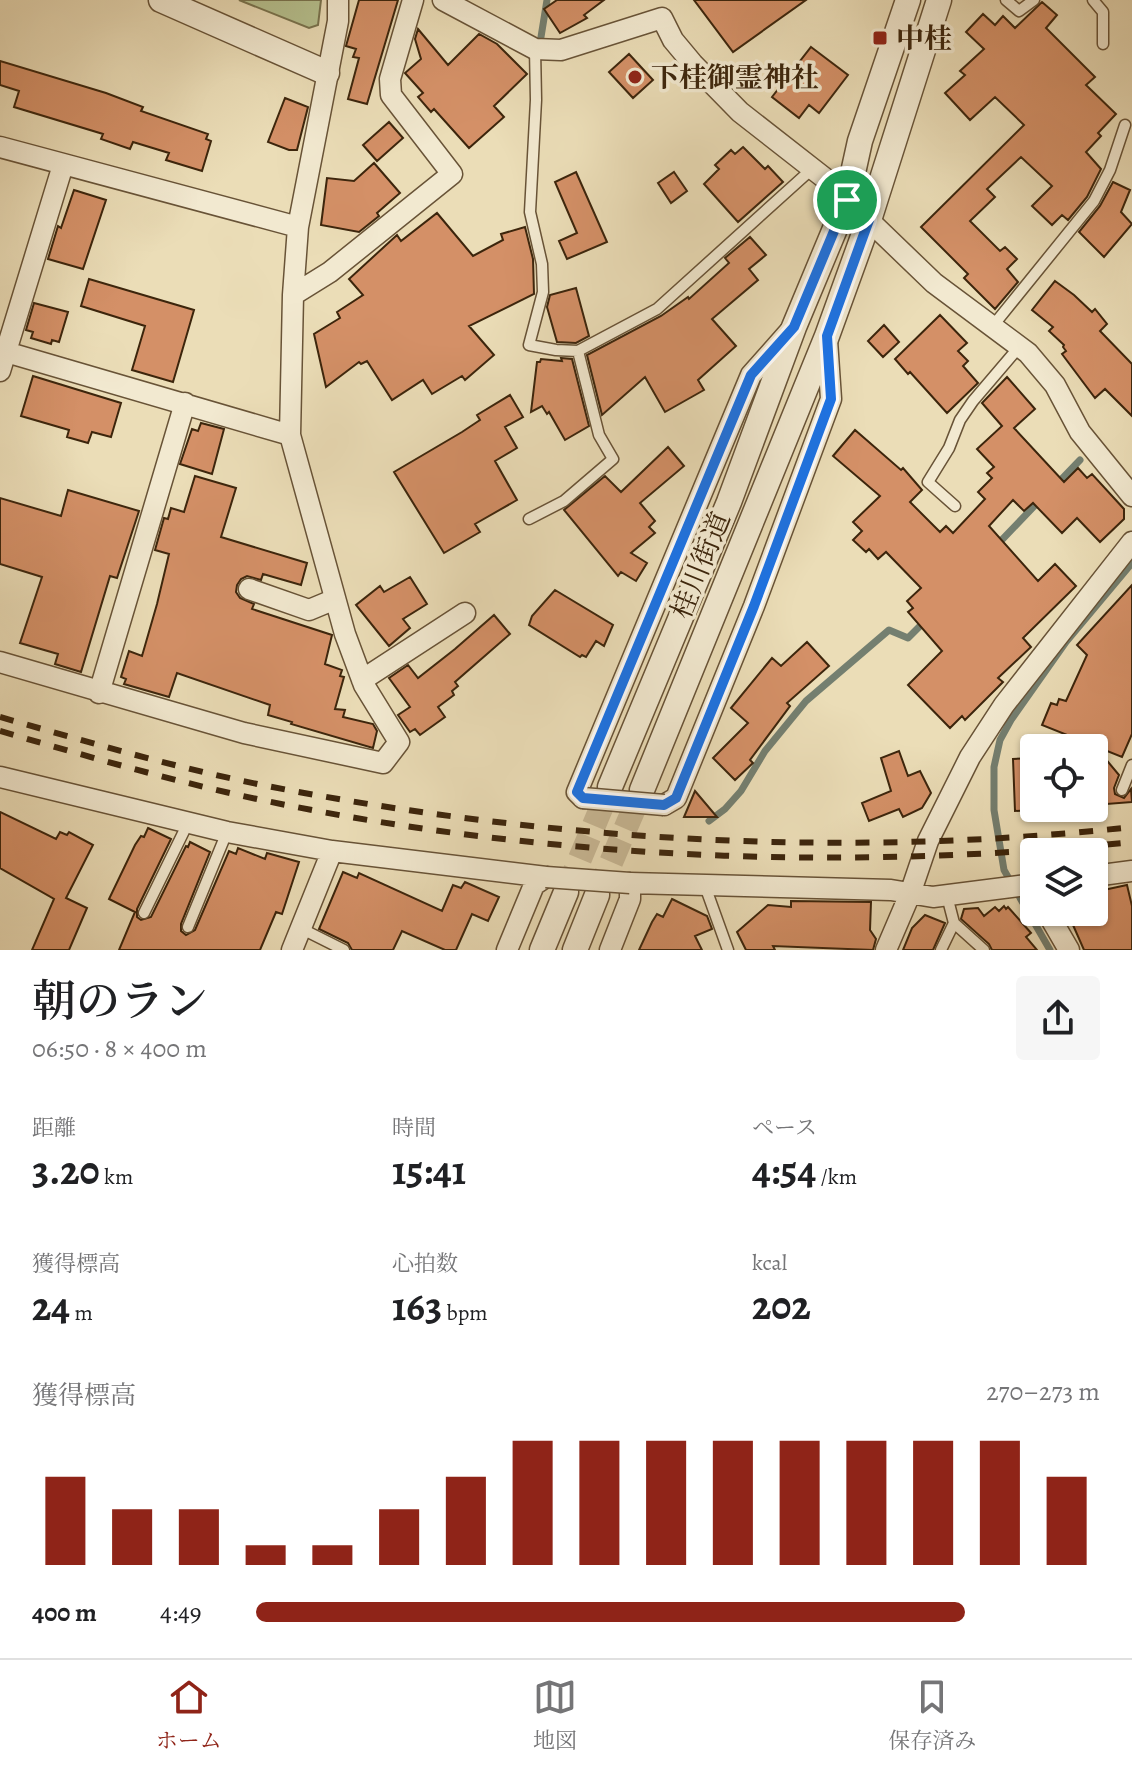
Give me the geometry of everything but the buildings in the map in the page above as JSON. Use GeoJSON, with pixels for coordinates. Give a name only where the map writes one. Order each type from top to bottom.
{"type":"FeatureCollection","features":[{"type":"Feature","properties":{"kind":"street"},"geometry":{"type":"LineString","coordinates":[[161,0],[327,73]]}},
{"type":"Feature","properties":{"kind":"street"},"geometry":{"type":"LineString","coordinates":[[0,662],[244,733],[383,763],[399,742],[362,680],[333,600],[290,435],[298,227],[338,21],[338,0]]}},
{"type":"Feature","properties":{"kind":"street"},"geometry":{"type":"LineString","coordinates":[[293,295],[330,272],[452,174],[391,95],[390,79],[413,0]]}},
{"type":"Feature","properties":{"kind":"street"},"geometry":{"type":"LineString","coordinates":[[443,0],[535,49],[561,50],[661,9],[673,40],[740,112],[813,168],[934,283],[1043,368],[1080,432],[1132,496]]}},
{"type":"Feature","properties":{"kind":"street","name":"桂川街道"},"geometry":{"type":"LineString","coordinates":[[610,787],[729,502],[794,327],[847,200],[860,141],[908,0]]}},
{"type":"Feature","properties":{"kind":"street","name":"桂川街道"},"geometry":{"type":"LineString","coordinates":[[642,790],[827,336],[869,220],[939,0]]}},
{"type":"Feature","properties":{"kind":"street"},"geometry":{"type":"LineString","coordinates":[[0,147],[298,227]]}},
{"type":"Feature","properties":{"kind":"street"},"geometry":{"type":"LineString","coordinates":[[63,165],[3,362],[185,403],[290,435]]}},
{"type":"Feature","properties":{"kind":"street"},"geometry":{"type":"LineString","coordinates":[[794,327],[751,375],[577,792],[583,798],[664,805],[676,798],[754,606],[831,399],[827,336]]}},
{"type":"Feature","properties":{"kind":"street"},"geometry":{"type":"LineString","coordinates":[[99,693],[185,403]]}},
{"type":"Feature","properties":{"kind":"street"},"geometry":{"type":"LineString","coordinates":[[886,950],[928,841],[970,757],[1004,705],[1132,542]]}},
{"type":"Feature","properties":{"kind":"street"},"geometry":{"type":"LineString","coordinates":[[249,589],[309,610],[333,600]]}},
{"type":"Feature","properties":{"kind":"street"},"geometry":{"type":"LineString","coordinates":[[362,680],[465,613]]}},
{"type":"Feature","properties":{"kind":"street"},"geometry":{"type":"LineString","coordinates":[[0,777],[187,825],[332,851],[556,884]]}},
{"type":"Feature","properties":{"kind":"street"},"geometry":{"type":"LineString","coordinates":[[292,950],[332,851]]}},
{"type":"Feature","properties":{"kind":"street"},"geometry":{"type":"LineString","coordinates":[[1108,874],[1132,871]]}},
{"type":"Feature","properties":{"kind":"street"},"geometry":{"type":"LineString","coordinates":[[610,950],[630,899],[630,883]]}},
{"type":"Feature","properties":{"kind":"street"},"geometry":{"type":"LineString","coordinates":[[507,950],[534,885],[630,883],[891,890],[933,897],[1020,888]]}},
{"type":"Feature","properties":{"kind":"street"},"geometry":{"type":"LineString","coordinates":[[542,950],[556,884]]}},
{"type":"Feature","properties":{"kind":"street"},"geometry":{"type":"LineString","coordinates":[[575,950],[597,895]]}},
{"type":"Feature","properties":{"kind":"street"},"geometry":{"type":"LineString","coordinates":[[1055,926],[1069,950]]}},
{"type":"Feature","properties":{"kind":"lane"},"geometry":{"type":"LineString","coordinates":[[1006,0],[1019,11],[1034,0]]}},
{"type":"Feature","properties":{"kind":"lane"},"geometry":{"type":"LineString","coordinates":[[1093,0],[1103,12],[1103,44]]}},
{"type":"Feature","properties":{"kind":"lane"},"geometry":{"type":"LineString","coordinates":[[535,49],[537,96],[530,212],[542,264],[543,292],[529,345],[578,351],[657,309],[813,168]]}},
{"type":"Feature","properties":{"kind":"lane"},"geometry":{"type":"LineString","coordinates":[[992,327],[1094,201],[1110,170],[1125,125]]}},
{"type":"Feature","properties":{"kind":"lane"},"geometry":{"type":"LineString","coordinates":[[955,506],[928,482],[949,448],[966,410],[1019,347]]}},
{"type":"Feature","properties":{"kind":"lane"},"geometry":{"type":"LineString","coordinates":[[529,519],[564,501],[613,459],[599,435],[578,351]]}},
{"type":"Feature","properties":{"kind":"lane"},"geometry":{"type":"LineString","coordinates":[[1122,790],[1132,765]]}},
{"type":"Feature","properties":{"kind":"lane"},"geometry":{"type":"LineString","coordinates":[[144,913],[187,825]]}},
{"type":"Feature","properties":{"kind":"lane"},"geometry":{"type":"LineString","coordinates":[[188,927],[227,832]]}},
{"type":"Feature","properties":{"kind":"lane"},"geometry":{"type":"LineString","coordinates":[[705,886],[728,950]]}},
{"type":"Feature","properties":{"kind":"lane"},"geometry":{"type":"LineString","coordinates":[[947,896],[954,923],[984,950]]}},
{"type":"Feature","properties":{"kind":"lane"},"geometry":{"type":"LineString","coordinates":[[941,950],[954,923]]}},
{"type":"Feature","properties":{"kind":"lane"},"geometry":{"type":"LineString","coordinates":[[302,929],[344,950]]}},
{"type":"Feature","properties":{"kind":"green space"},"geometry":{"type":"Polygon","coordinates":[[[239,0],[321,0],[318,25],[309,28],[239,0]]]}},
{"type":"Feature","properties":{"kind":"waterway"},"geometry":{"type":"LineString","coordinates":[[541,37],[547,0]]}},
{"type":"Feature","properties":{"kind":"waterway"},"geometry":{"type":"LineString","coordinates":[[1056,485],[1080,460]]}},
{"type":"Feature","properties":{"kind":"waterway"},"geometry":{"type":"LineString","coordinates":[[997,545],[1041,499]]}},
{"type":"Feature","properties":{"kind":"waterway"},"geometry":{"type":"LineString","coordinates":[[1050,950],[1004,870],[994,810],[994,767],[1000,740],[1011,720],[1066,642],[1132,563]]}},
{"type":"Feature","properties":{"kind":"waterway"},"geometry":{"type":"LineString","coordinates":[[709,821],[741,791],[765,751],[806,701],[889,630],[908,638],[925,621]]}},
{"type":"Feature","properties":{"kind":"tunnel"},"geometry":{"type":"LineString","coordinates":[[566,892],[610,787]]}},
{"type":"Feature","properties":{"kind":"tunnel"},"geometry":{"type":"LineString","coordinates":[[597,895],[642,790]]}},
{"type":"Feature","properties":{"kind":"railway"},"geometry":{"type":"LineString","coordinates":[[0,717],[251,783],[393,808],[603,833],[709,840],[921,842],[1132,827]]}},
{"type":"Feature","properties":{"kind":"railway"},"geometry":{"type":"LineString","coordinates":[[0,731],[245,797],[386,823],[492,838],[705,855],[812,857],[1026,851],[1132,842]]}},
{"type":"Feature","properties":{"kind":"place","name":"中桂"},"geometry":{"type":"Point","coordinates":[880,38]}},
{"type":"Feature","properties":{"kind":"place","name":"下桂御霊神社"},"geometry":{"type":"Point","coordinates":[635,77]}},
{"type":"Feature","properties":{"kind":"route"},"geometry":{"type":"LineString","coordinates":[[847,200],[869,220],[827,336],[831,399],[754,606],[676,798],[664,805],[583,798],[577,792],[751,375],[794,327],[847,200]]}}]}
